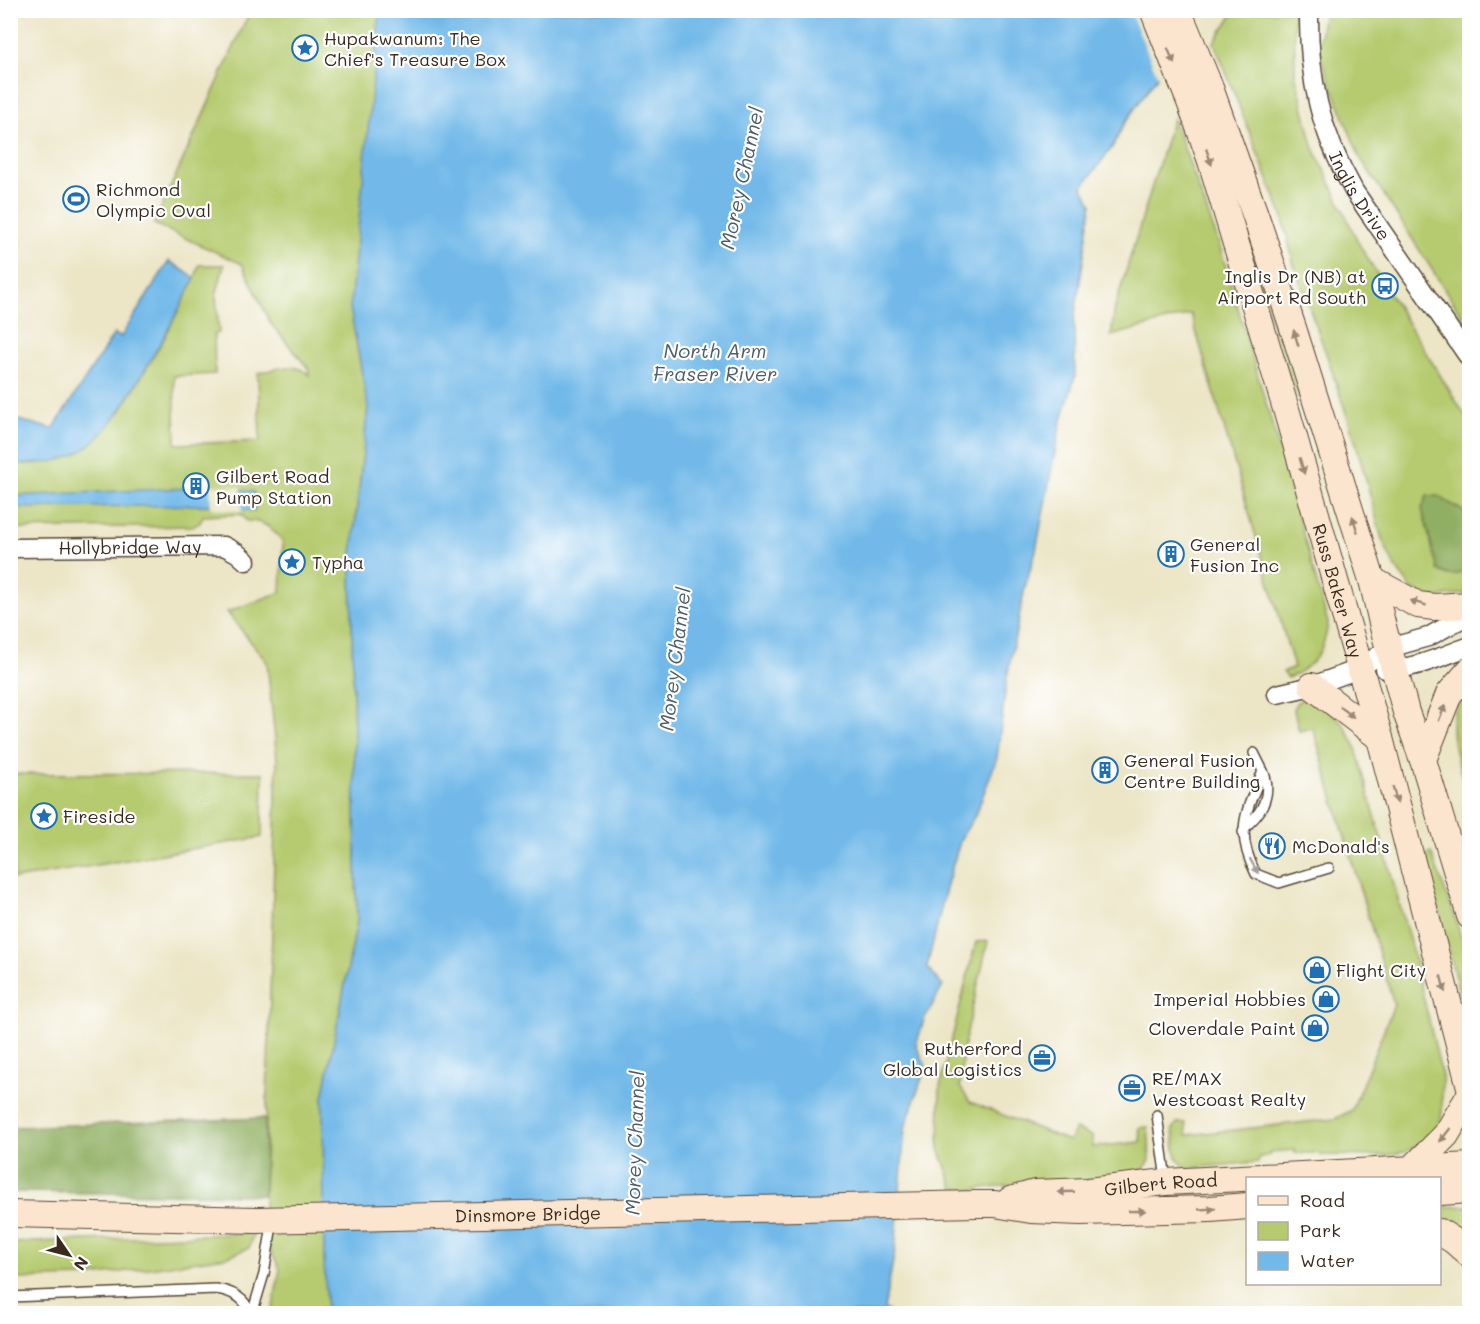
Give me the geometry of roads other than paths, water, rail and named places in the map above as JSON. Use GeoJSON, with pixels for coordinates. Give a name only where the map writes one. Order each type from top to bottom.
{"type":"FeatureCollection","features":[{"type":"Feature","properties":{"kind":"main road","name":"Russ Baker Way"},"geometry":{"type":"LineString","coordinates":[[1153,10],[1190,102],[1231,224],[1380,738],[1470,1088]]}},
{"type":"Feature","properties":{"kind":"main road","name":"Russ Baker Way"},"geometry":{"type":"LineString","coordinates":[[1178,10],[1209,85],[1264,239],[1372,580],[1406,712],[1423,760],[1470,916]]}},
{"type":"Feature","properties":{"kind":"main road"},"geometry":{"type":"LineString","coordinates":[[1372,580],[1418,605],[1434,607],[1470,605]]}},
{"type":"Feature","properties":{"kind":"main road"},"geometry":{"type":"LineString","coordinates":[[1423,760],[1449,694],[1470,670]]}},
{"type":"Feature","properties":{"kind":"main road"},"geometry":{"type":"LineString","coordinates":[[1312,686],[1380,738]]}},
{"type":"Feature","properties":{"kind":"main road"},"geometry":{"type":"LineString","coordinates":[[1413,1168],[1446,1135],[1470,1095]]}},
{"type":"Feature","properties":{"kind":"main road","name":"Gilbert Road"},"geometry":{"type":"LineString","coordinates":[[1254,1177],[1470,1166]]}},
{"type":"Feature","properties":{"kind":"main road","name":"Gilbert Road"},"geometry":{"type":"LineString","coordinates":[[985,1204],[1035,1193],[1088,1191],[1166,1182],[1246,1177]]}},
{"type":"Feature","properties":{"kind":"main road"},"geometry":{"type":"LineString","coordinates":[[1441,1192],[1470,1190]]}},
{"type":"Feature","properties":{"kind":"main road","name":"Gilbert Road"},"geometry":{"type":"LineString","coordinates":[[985,1204],[1031,1210],[1080,1212],[1246,1206]]}},
{"type":"Feature","properties":{"kind":"main road","name":"Dinsmore Bridge"},"geometry":{"type":"LineString","coordinates":[[187,1220],[279,1220],[985,1204]]}},
{"type":"Feature","properties":{"kind":"main road"},"geometry":{"type":"LineString","coordinates":[[10,1214],[187,1220]]}},
{"type":"Feature","properties":{"kind":"main road"},"geometry":{"type":"LineString","coordinates":[[10,1228],[187,1220]]}},
{"type":"Feature","properties":{"kind":"main road"},"geometry":{"type":"LineString","coordinates":[[1441,1233],[1470,1255]]}},
{"type":"Feature","properties":{"kind":"street","name":"Inglis Drive"},"geometry":{"type":"LineString","coordinates":[[1309,10],[1310,59],[1319,110],[1338,163],[1360,200],[1470,359]]}},
{"type":"Feature","properties":{"kind":"street","name":"Hollybridge Way"},"geometry":{"type":"LineString","coordinates":[[10,548],[224,546],[246,561]]}},
{"type":"Feature","properties":{"kind":"street"},"geometry":{"type":"LineString","coordinates":[[1392,659],[1470,614]]}},
{"type":"Feature","properties":{"kind":"street"},"geometry":{"type":"LineString","coordinates":[[1277,694],[1312,686],[1392,659],[1470,646]]}},
{"type":"Feature","properties":{"kind":"lane"},"geometry":{"type":"LineString","coordinates":[[1254,753],[1267,779],[1268,792],[1259,812],[1243,833],[1256,874],[1279,883],[1329,868]]}},
{"type":"Feature","properties":{"kind":"lane"},"geometry":{"type":"LineString","coordinates":[[1156,1115],[1166,1182]]}},
{"type":"Feature","properties":{"kind":"lane"},"geometry":{"type":"LineString","coordinates":[[251,1314],[264,1274],[272,1225]]}},
{"type":"Feature","properties":{"kind":"lane"},"geometry":{"type":"LineString","coordinates":[[10,1297],[216,1289],[243,1300],[251,1314]]}},
{"type":"Feature","properties":{"kind":"water","name":"North Arm Fraser River"},"geometry":{"type":"Polygon","coordinates":[[[380,11],[1198,11],[1191,28],[1124,124],[1113,146],[1082,187],[1092,203],[1074,321],[1075,377],[1060,426],[1036,550],[1025,587],[1007,677],[997,758],[976,814],[961,838],[947,884],[927,967],[943,986],[924,1020],[916,1045],[926,1066],[905,1128],[895,1251],[884,1308],[891,1313],[327,1314],[324,1261],[323,1098],[357,922],[351,563],[368,407],[350,308],[380,11]]]}},
{"type":"Feature","properties":{"kind":"water"},"geometry":{"type":"Polygon","coordinates":[[[169,261],[195,278],[152,357],[110,424],[94,442],[67,458],[51,462],[11,465],[11,418],[53,429],[114,334],[121,337],[169,261]]]}},
{"type":"Feature","properties":{"kind":"water"},"geometry":{"type":"Polygon","coordinates":[[[187,488],[254,492],[255,511],[208,505],[11,508],[10,496],[187,488]]]}},
{"type":"Feature","properties":{"kind":"place","name":"Hupakwanum: The Chief's Treasure Box"},"geometry":{"type":"Point","coordinates":[305,48]}},
{"type":"Feature","properties":{"kind":"place","name":"Richmond Olympic Oval"},"geometry":{"type":"Point","coordinates":[76,199]}},
{"type":"Feature","properties":{"kind":"place","name":"Inglis Dr (NB) at Airport Rd South"},"geometry":{"type":"Point","coordinates":[1385,286]}},
{"type":"Feature","properties":{"kind":"place","name":"Gilbert Road Pump Station"},"geometry":{"type":"Point","coordinates":[196,486]}},
{"type":"Feature","properties":{"kind":"place","name":"General Fusion Inc"},"geometry":{"type":"Point","coordinates":[1171,554]}},
{"type":"Feature","properties":{"kind":"place","name":"Typha"},"geometry":{"type":"Point","coordinates":[292,562]}},
{"type":"Feature","properties":{"kind":"place","name":"General Fusion Centre Building"},"geometry":{"type":"Point","coordinates":[1105,770]}},
{"type":"Feature","properties":{"kind":"place","name":"Fireside"},"geometry":{"type":"Point","coordinates":[44,816]}},
{"type":"Feature","properties":{"kind":"place","name":"McDonald's"},"geometry":{"type":"Point","coordinates":[1272,846]}},
{"type":"Feature","properties":{"kind":"place","name":"Flight City"},"geometry":{"type":"Point","coordinates":[1317,970]}},
{"type":"Feature","properties":{"kind":"place","name":"Imperial Hobbies"},"geometry":{"type":"Point","coordinates":[1326,999]}},
{"type":"Feature","properties":{"kind":"place","name":"Cloverdale Paint"},"geometry":{"type":"Point","coordinates":[1315,1028]}},
{"type":"Feature","properties":{"kind":"place","name":"Rutherford Global Logistics"},"geometry":{"type":"Point","coordinates":[1042,1058]}},
{"type":"Feature","properties":{"kind":"place","name":"RE/MAX Westcoast Realty"},"geometry":{"type":"Point","coordinates":[1132,1088]}},
{"type":"Feature","properties":{"kind":"water label","name":"Morey Channel"},"geometry":{"type":"Point","coordinates":[741,178]}},
{"type":"Feature","properties":{"kind":"water label","name":"Morey Channel"},"geometry":{"type":"Point","coordinates":[674,659]}},
{"type":"Feature","properties":{"kind":"water label","name":"Morey Channel"},"geometry":{"type":"Point","coordinates":[634,1143]}}]}
